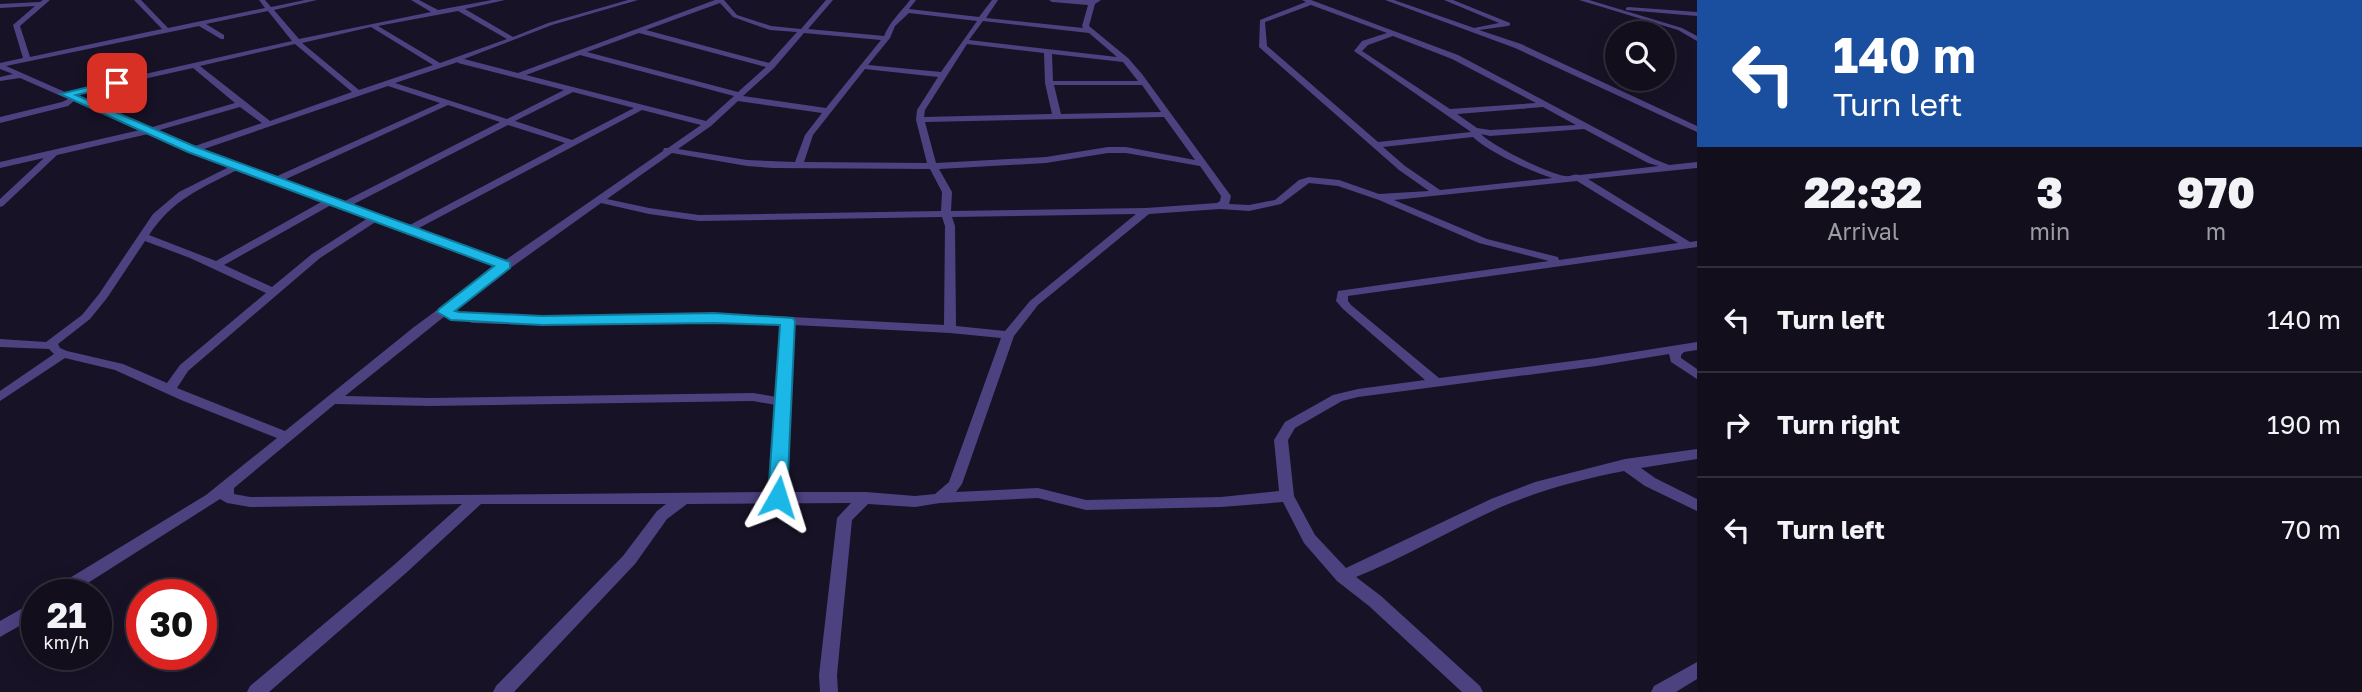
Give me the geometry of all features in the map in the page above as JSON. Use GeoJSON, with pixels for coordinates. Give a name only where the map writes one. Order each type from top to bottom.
{"type":"FeatureCollection","features":[{"type":"Feature","properties":{"kind":"street"},"geometry":{"type":"LineString","coordinates":[[137,0],[166,30]]}},
{"type":"Feature","properties":{"kind":"street"},"geometry":{"type":"LineString","coordinates":[[262,0],[297,43],[358,93]]}},
{"type":"Feature","properties":{"kind":"street"},"geometry":{"type":"LineString","coordinates":[[0,66],[27,58],[314,0]]}},
{"type":"Feature","properties":{"kind":"street"},"geometry":{"type":"LineString","coordinates":[[414,0],[436,12]]}},
{"type":"Feature","properties":{"kind":"street"},"geometry":{"type":"LineString","coordinates":[[0,120],[65,104],[69,96],[194,65],[372,25],[502,0]]}},
{"type":"Feature","properties":{"kind":"street"},"geometry":{"type":"LineString","coordinates":[[192,150],[453,61],[572,16],[635,0]]}},
{"type":"Feature","properties":{"kind":"street"},"geometry":{"type":"LineString","coordinates":[[520,75],[721,0],[735,16],[756,25],[804,32],[886,38]]}},
{"type":"Feature","properties":{"kind":"street"},"geometry":{"type":"LineString","coordinates":[[451,315],[505,265],[708,124],[771,66],[830,0]]}},
{"type":"Feature","properties":{"kind":"street"},"geometry":{"type":"LineString","coordinates":[[799,165],[809,135],[913,0]]}},
{"type":"Feature","properties":{"kind":"street"},"geometry":{"type":"LineString","coordinates":[[950,329],[950,226],[946,214],[947,192],[932,164],[920,120],[921,110],[995,0]]}},
{"type":"Feature","properties":{"kind":"street"},"geometry":{"type":"LineString","coordinates":[[1052,0],[1095,2],[1085,19],[1085,26],[1125,60],[1168,114],[1226,196],[1225,202],[1220,206]]}},
{"type":"Feature","properties":{"kind":"street"},"geometry":{"type":"LineString","coordinates":[[1388,0],[1518,46],[1697,128]]}},
{"type":"Feature","properties":{"kind":"street"},"geometry":{"type":"LineString","coordinates":[[1447,0],[1508,24],[1471,29]]}},
{"type":"Feature","properties":{"kind":"street"},"geometry":{"type":"LineString","coordinates":[[1581,0],[1680,29],[1697,39]]}},
{"type":"Feature","properties":{"kind":"street"},"geometry":{"type":"LineString","coordinates":[[27,58],[16,25],[44,2]]}},
{"type":"Feature","properties":{"kind":"street"},"geometry":{"type":"LineString","coordinates":[[0,6],[44,2]]}},
{"type":"Feature","properties":{"kind":"street"},"geometry":{"type":"LineString","coordinates":[[1439,194],[1402,168],[1262,47],[1262,21],[1308,2],[1455,57],[1651,161],[1672,166]]}},
{"type":"Feature","properties":{"kind":"street"},"geometry":{"type":"LineString","coordinates":[[458,8],[512,38]]}},
{"type":"Feature","properties":{"kind":"street"},"geometry":{"type":"LineString","coordinates":[[1616,9],[1697,13]]}},
{"type":"Feature","properties":{"kind":"street"},"geometry":{"type":"LineString","coordinates":[[906,12],[1090,32]]}},
{"type":"Feature","properties":{"kind":"street"},"geometry":{"type":"LineString","coordinates":[[199,23],[221,37]]}},
{"type":"Feature","properties":{"kind":"street"},"geometry":{"type":"LineString","coordinates":[[372,25],[438,65]]}},
{"type":"Feature","properties":{"kind":"street"},"geometry":{"type":"LineString","coordinates":[[640,31],[771,66]]}},
{"type":"Feature","properties":{"kind":"street"},"geometry":{"type":"LineString","coordinates":[[1395,33],[1364,43],[1358,51],[1449,112],[1476,132],[1483,141],[1537,170],[1571,178],[1694,247]]}},
{"type":"Feature","properties":{"kind":"street"},"geometry":{"type":"LineString","coordinates":[[966,42],[1125,60]]}},
{"type":"Feature","properties":{"kind":"street"},"geometry":{"type":"LineString","coordinates":[[1048,52],[1049,83],[1057,116]]}},
{"type":"Feature","properties":{"kind":"street"},"geometry":{"type":"LineString","coordinates":[[582,53],[738,97],[828,111]]}},
{"type":"Feature","properties":{"kind":"street"},"geometry":{"type":"LineString","coordinates":[[453,61],[470,61],[708,124]]}},
{"type":"Feature","properties":{"kind":"street"},"geometry":{"type":"LineString","coordinates":[[194,65],[269,124]]}},
{"type":"Feature","properties":{"kind":"street"},"geometry":{"type":"LineString","coordinates":[[0,66],[192,150],[505,265]]}},
{"type":"Feature","properties":{"kind":"street"},"geometry":{"type":"LineString","coordinates":[[863,67],[944,75]]}},
{"type":"Feature","properties":{"kind":"street"},"geometry":{"type":"LineString","coordinates":[[0,79],[21,75]]}},
{"type":"Feature","properties":{"kind":"street"},"geometry":{"type":"LineString","coordinates":[[387,83],[570,142]]}},
{"type":"Feature","properties":{"kind":"street"},"geometry":{"type":"LineString","coordinates":[[1049,83],[1143,83]]}},
{"type":"Feature","properties":{"kind":"street"},"geometry":{"type":"LineString","coordinates":[[345,205],[572,89]]}},
{"type":"Feature","properties":{"kind":"street"},"geometry":{"type":"LineString","coordinates":[[277,180],[446,103]]}},
{"type":"Feature","properties":{"kind":"street"},"geometry":{"type":"LineString","coordinates":[[0,165],[148,131],[241,104]]}},
{"type":"Feature","properties":{"kind":"street"},"geometry":{"type":"LineString","coordinates":[[1449,112],[1544,105]]}},
{"type":"Feature","properties":{"kind":"street"},"geometry":{"type":"LineString","coordinates":[[409,229],[641,107]]}},
{"type":"Feature","properties":{"kind":"street"},"geometry":{"type":"LineString","coordinates":[[920,120],[1168,114]]}},
{"type":"Feature","properties":{"kind":"street"},"geometry":{"type":"LineString","coordinates":[[1377,145],[1476,132],[1585,127]]}},
{"type":"Feature","properties":{"kind":"street"},"geometry":{"type":"LineString","coordinates":[[667,150],[747,163],[953,166],[1028,162],[1108,150],[1126,150],[1202,164]]}},
{"type":"Feature","properties":{"kind":"street"},"geometry":{"type":"LineString","coordinates":[[0,205],[54,154]]}},
{"type":"Feature","properties":{"kind":"street"},"geometry":{"type":"LineString","coordinates":[[1378,197],[1439,194],[1697,165]]}},
{"type":"Feature","properties":{"kind":"street"},"geometry":{"type":"LineString","coordinates":[[58,350],[51,343],[86,317],[157,216],[182,194],[237,166]]}},
{"type":"Feature","properties":{"kind":"street"},"geometry":{"type":"LineString","coordinates":[[600,200],[699,218],[946,214],[1131,216],[1146,211],[1220,206],[1248,208],[1278,202],[1302,182],[1309,180],[1339,183],[1483,241],[1565,261]]}},
{"type":"Feature","properties":{"kind":"street"},"geometry":{"type":"LineString","coordinates":[[217,265],[332,200]]}},
{"type":"Feature","properties":{"kind":"street"},"geometry":{"type":"LineString","coordinates":[[940,498],[955,484],[1008,335],[1034,303],[1131,216]]}},
{"type":"Feature","properties":{"kind":"street"},"geometry":{"type":"LineString","coordinates":[[170,388],[184,368],[316,256],[368,226],[377,217]]}},
{"type":"Feature","properties":{"kind":"street"},"geometry":{"type":"LineString","coordinates":[[144,237],[175,247],[202,262],[217,265],[274,292]]}},
{"type":"Feature","properties":{"kind":"street"},"geometry":{"type":"LineString","coordinates":[[1436,383],[1347,307],[1340,295],[1565,261],[1694,247]]}},
{"type":"Feature","properties":{"kind":"street"},"geometry":{"type":"LineString","coordinates":[[82,579],[196,509],[231,494],[287,437],[331,400],[433,320],[451,315],[542,321],[714,318],[950,329],[1008,335]]}},
{"type":"Feature","properties":{"kind":"street"},"geometry":{"type":"LineString","coordinates":[[778,497],[783,418],[781,402],[788,321]]}},
{"type":"Feature","properties":{"kind":"street"},"geometry":{"type":"LineString","coordinates":[[0,343],[58,350],[119,367],[287,437]]}},
{"type":"Feature","properties":{"kind":"street"},"geometry":{"type":"LineString","coordinates":[[1474,692],[1375,601],[1343,576],[1309,539],[1287,496],[1281,440],[1290,425],[1338,398],[1388,387],[1436,383],[1697,346]]}},
{"type":"Feature","properties":{"kind":"street"},"geometry":{"type":"LineString","coordinates":[[1680,349],[1675,354],[1675,359],[1697,375]]}},
{"type":"Feature","properties":{"kind":"street"},"geometry":{"type":"LineString","coordinates":[[0,397],[58,350]]}},
{"type":"Feature","properties":{"kind":"street"},"geometry":{"type":"LineString","coordinates":[[331,400],[430,402],[753,397],[781,402]]}},
{"type":"Feature","properties":{"kind":"street"},"geometry":{"type":"LineString","coordinates":[[1343,576],[1376,564],[1518,494],[1558,480],[1625,464],[1697,454]]}},
{"type":"Feature","properties":{"kind":"street"},"geometry":{"type":"LineString","coordinates":[[1625,464],[1650,482],[1697,506]]}},
{"type":"Feature","properties":{"kind":"street"},"geometry":{"type":"LineString","coordinates":[[231,494],[476,500],[866,497],[907,500],[1038,494],[1049,495],[1072,504],[1086,505],[1221,502],[1287,496]]}},
{"type":"Feature","properties":{"kind":"street"},"geometry":{"type":"LineString","coordinates":[[829,692],[829,663],[845,518],[866,497]]}},
{"type":"Feature","properties":{"kind":"street"},"geometry":{"type":"LineString","coordinates":[[502,692],[629,560],[663,515],[684,498]]}},
{"type":"Feature","properties":{"kind":"street"},"geometry":{"type":"LineString","coordinates":[[256,692],[476,500]]}},
{"type":"Feature","properties":{"kind":"street"},"geometry":{"type":"LineString","coordinates":[[0,629],[21,617]]}},
{"type":"Feature","properties":{"kind":"street"},"geometry":{"type":"LineString","coordinates":[[1660,692],[1697,670]]}},
{"type":"Feature","properties":{"kind":"route"},"geometry":{"type":"LineString","coordinates":[[117,83],[65,94],[192,150],[505,265],[444,312],[457,317],[542,321],[714,318],[788,321],[781,402],[782,453],[778,497]]}}]}
